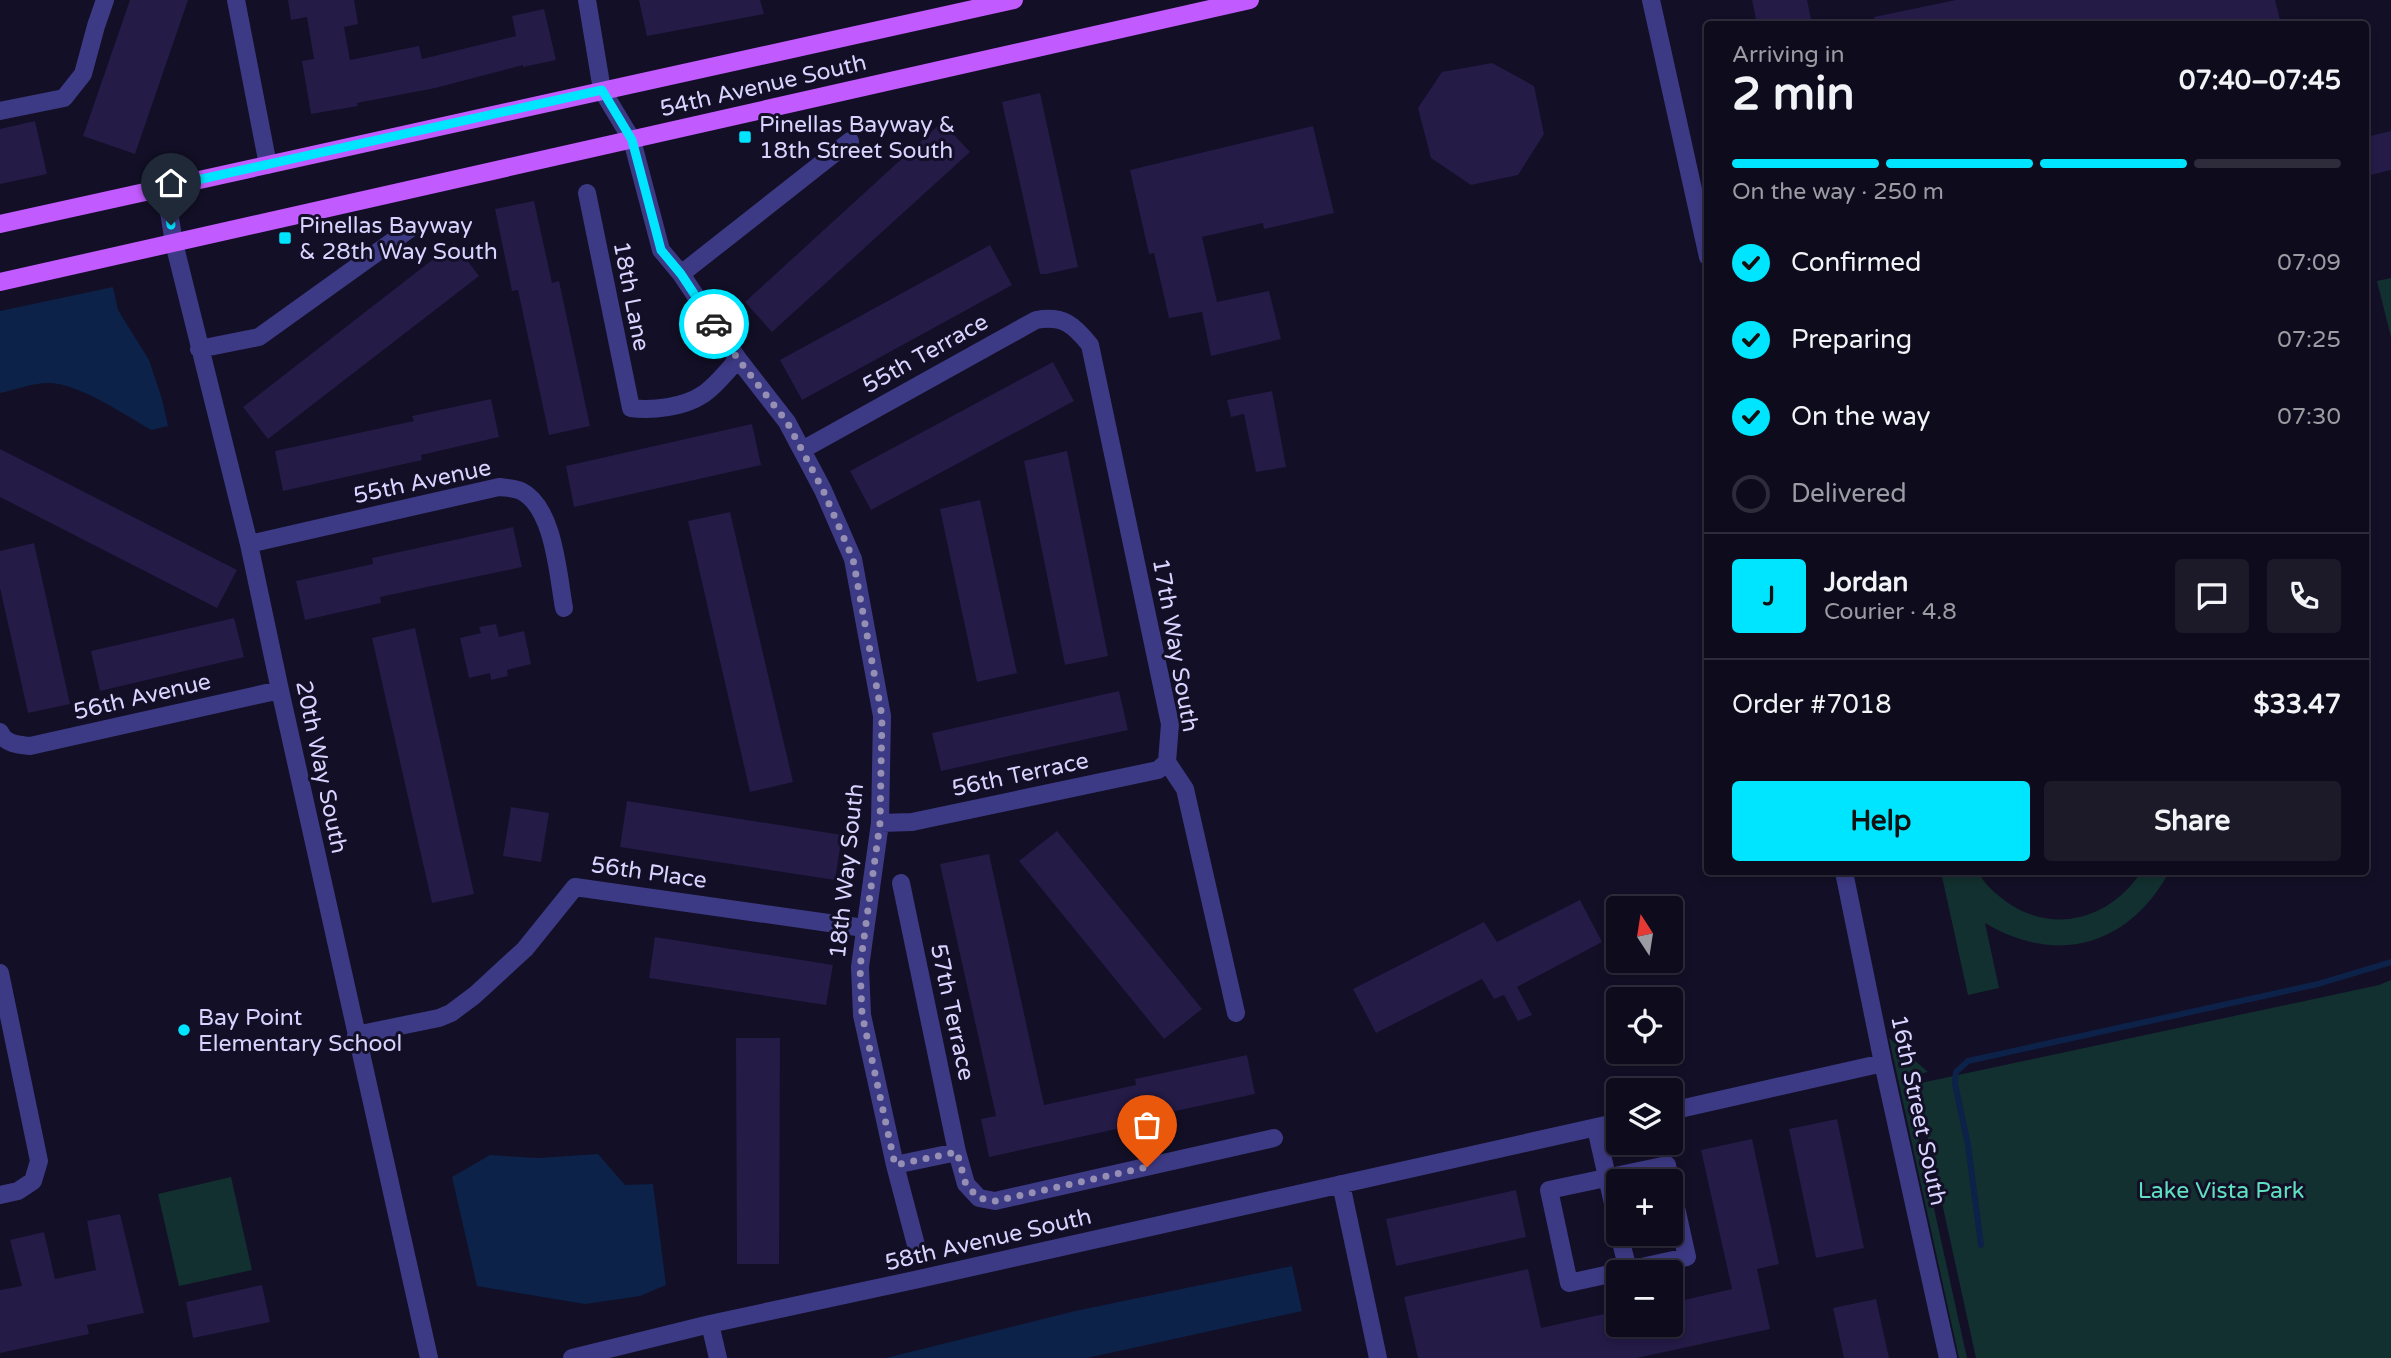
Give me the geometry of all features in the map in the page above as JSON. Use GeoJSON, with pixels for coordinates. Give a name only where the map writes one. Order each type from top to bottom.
{"type":"FeatureCollection","features":[{"type":"Feature","properties":{"kind":"main road","name":"54th Avenue South"},"geometry":{"type":"LineString","coordinates":[[0,224],[602,90],[956,6],[1014,0]]}},
{"type":"Feature","properties":{"kind":"main road","name":"54th Avenue South"},"geometry":{"type":"LineString","coordinates":[[0,282],[1250,0]]}},
{"type":"Feature","properties":{"kind":"street"},"geometry":{"type":"LineString","coordinates":[[0,111],[64,98],[83,74],[105,0]]}},
{"type":"Feature","properties":{"kind":"street"},"geometry":{"type":"LineString","coordinates":[[236,0],[268,164]]}},
{"type":"Feature","properties":{"kind":"street"},"geometry":{"type":"LineString","coordinates":[[587,0],[602,90]]}},
{"type":"Feature","properties":{"kind":"street"},"geometry":{"type":"LineString","coordinates":[[1651,0],[1704,239]]}},
{"type":"Feature","properties":{"kind":"street","name":"18th Way South"},"geometry":{"type":"LineString","coordinates":[[602,90],[632,140],[661,250],[681,274],[738,359],[787,422],[823,490],[853,559],[882,716],[880,823],[860,967],[862,1014],[895,1165],[916,1245]]}},
{"type":"Feature","properties":{"kind":"street"},"geometry":{"type":"LineString","coordinates":[[681,274],[850,141]]}},
{"type":"Feature","properties":{"kind":"street","name":"20th Way South"},"geometry":{"type":"LineString","coordinates":[[166,187],[174,243],[249,544],[429,1358]]}},
{"type":"Feature","properties":{"kind":"street","name":"18th Lane"},"geometry":{"type":"LineString","coordinates":[[587,193],[631,408],[658,408],[702,396],[738,359]]}},
{"type":"Feature","properties":{"kind":"street"},"geometry":{"type":"LineString","coordinates":[[199,349],[259,337],[411,229]]}},
{"type":"Feature","properties":{"kind":"street","name":"55th Terrace"},"geometry":{"type":"LineString","coordinates":[[802,450],[1036,320],[1052,317],[1075,327]]}},
{"type":"Feature","properties":{"kind":"street","name":"17th Way South"},"geometry":{"type":"LineString","coordinates":[[1075,327],[1090,345],[1170,724],[1167,762],[1185,789],[1236,1013]]}},
{"type":"Feature","properties":{"kind":"street","name":"55th Avenue"},"geometry":{"type":"LineString","coordinates":[[249,544],[499,487],[521,491],[536,504],[546,521],[564,608]]}},
{"type":"Feature","properties":{"kind":"street","name":"56th Avenue"},"geometry":{"type":"LineString","coordinates":[[0,732],[2,737],[14,744],[30,746],[280,690]]}},
{"type":"Feature","properties":{"kind":"street","name":"56th Terrace"},"geometry":{"type":"LineString","coordinates":[[880,823],[912,822],[1158,770],[1167,762]]}},
{"type":"Feature","properties":{"kind":"street","name":"16th Street South"},"geometry":{"type":"LineString","coordinates":[[1845,875],[1948,1358]]}},
{"type":"Feature","properties":{"kind":"street","name":"57th Terrace"},"geometry":{"type":"LineString","coordinates":[[901,883],[957,1152],[966,1185],[979,1198],[995,1201],[1274,1138]]}},
{"type":"Feature","properties":{"kind":"street","name":"56th Place"},"geometry":{"type":"LineString","coordinates":[[356,1035],[439,1018],[451,1013],[525,949],[575,887],[864,928]]}},
{"type":"Feature","properties":{"kind":"street"},"geometry":{"type":"LineString","coordinates":[[0,972],[39,1161],[33,1181],[18,1191],[0,1195]]}},
{"type":"Feature","properties":{"kind":"street"},"geometry":{"type":"LineString","coordinates":[[1683,1108],[1883,1063]]}},
{"type":"Feature","properties":{"kind":"street","name":"58th Avenue South"},"geometry":{"type":"LineString","coordinates":[[572,1358],[710,1324],[1606,1125]]}},
{"type":"Feature","properties":{"kind":"street"},"geometry":{"type":"LineString","coordinates":[[1595,1128],[1606,1173]]}},
{"type":"Feature","properties":{"kind":"street"},"geometry":{"type":"LineString","coordinates":[[895,1165],[957,1152]]}},
{"type":"Feature","properties":{"kind":"street"},"geometry":{"type":"LineString","coordinates":[[1647,1169],[1667,1165],[1668,1169]]}},
{"type":"Feature","properties":{"kind":"street"},"geometry":{"type":"LineString","coordinates":[[1606,1177],[1549,1190],[1569,1283],[1606,1275]]}},
{"type":"Feature","properties":{"kind":"street"},"geometry":{"type":"LineString","coordinates":[[1341,1184],[1378,1358]]}},
{"type":"Feature","properties":{"kind":"street"},"geometry":{"type":"LineString","coordinates":[[1673,1260],[1687,1257],[1683,1238]]}},
{"type":"Feature","properties":{"kind":"street"},"geometry":{"type":"LineString","coordinates":[[710,1324],[718,1358]]}},
{"type":"Feature","properties":{"kind":"green space"},"geometry":{"type":"Polygon","coordinates":[[[2391,278],[2391,337],[2377,281],[2391,278]]]}},
{"type":"Feature","properties":{"kind":"green space"},"geometry":{"type":"Polygon","coordinates":[[[1942,875],[1980,875],[1991,889],[2026,913],[2063,919],[2081,917],[2114,901],[2139,875],[2167,875],[2153,897],[2134,917],[2112,932],[2089,941],[2064,945],[2038,944],[2012,936],[1985,923],[1999,988],[1968,995],[1942,875]]]}},
{"type":"Feature","properties":{"kind":"green space","name":"Lake Vista Park"},"geometry":{"type":"Polygon","coordinates":[[[2391,980],[2391,1358],[1976,1358],[1916,1084],[2379,985],[2391,980]]]}},
{"type":"Feature","properties":{"kind":"green space"},"geometry":{"type":"Polygon","coordinates":[[[1889,1038],[1928,1072],[1914,1075],[1907,1086],[1967,1358],[1959,1358],[1889,1038]]]}},
{"type":"Feature","properties":{"kind":"green space"},"geometry":{"type":"Polygon","coordinates":[[[231,1177],[252,1270],[179,1286],[158,1194],[231,1177]]]}},
{"type":"Feature","properties":{"kind":"water"},"geometry":{"type":"Polygon","coordinates":[[[113,287],[118,310],[149,360],[168,426],[151,430],[101,400],[59,384],[36,384],[0,393],[0,311],[113,287]]]}},
{"type":"Feature","properties":{"kind":"water"},"geometry":{"type":"Polygon","coordinates":[[[598,1154],[625,1185],[653,1184],[666,1285],[640,1296],[585,1304],[477,1286],[452,1177],[490,1155],[538,1158],[598,1154]]]}},
{"type":"Feature","properties":{"kind":"water"},"geometry":{"type":"Polygon","coordinates":[[[1292,1266],[1302,1311],[1087,1358],[886,1358],[1075,1311],[1292,1266]]]}},
{"type":"Feature","properties":{"kind":"building"},"geometry":{"type":"Polygon","coordinates":[[[130,0],[188,0],[135,154],[83,136],[130,0]]]}},
{"type":"Feature","properties":{"kind":"building"},"geometry":{"type":"Polygon","coordinates":[[[288,0],[354,0],[358,24],[344,27],[350,60],[419,46],[422,59],[516,36],[512,16],[544,9],[556,60],[357,103],[358,106],[311,114],[302,61],[314,59],[307,17],[291,20],[288,0]]]}},
{"type":"Feature","properties":{"kind":"building"},"geometry":{"type":"Polygon","coordinates":[[[639,0],[760,0],[764,14],[647,36],[639,0]]]}},
{"type":"Feature","properties":{"kind":"building"},"geometry":{"type":"Polygon","coordinates":[[[1752,0],[1807,0],[1811,21],[1756,21],[1752,0]]]}},
{"type":"Feature","properties":{"kind":"building"},"geometry":{"type":"Polygon","coordinates":[[[1956,0],[2275,0],[2280,21],[1875,21],[1874,17],[1956,0]]]}},
{"type":"Feature","properties":{"kind":"building"},"geometry":{"type":"Polygon","coordinates":[[[1492,63],[1534,86],[1544,134],[1518,175],[1471,185],[1431,158],[1418,108],[1442,72],[1492,63]]]}},
{"type":"Feature","properties":{"kind":"building"},"geometry":{"type":"Polygon","coordinates":[[[1040,93],[1078,267],[1046,274],[1040,274],[1002,102],[1040,93]]]}},
{"type":"Feature","properties":{"kind":"building"},"geometry":{"type":"Polygon","coordinates":[[[35,121],[47,174],[0,184],[0,129],[35,121]]]}},
{"type":"Feature","properties":{"kind":"building"},"geometry":{"type":"Polygon","coordinates":[[[942,122],[970,152],[772,332],[745,302],[942,122]]]}},
{"type":"Feature","properties":{"kind":"building"},"geometry":{"type":"Polygon","coordinates":[[[1313,126],[1334,213],[1264,229],[1263,223],[1202,237],[1217,302],[1269,291],[1281,339],[1211,356],[1202,312],[1169,318],[1154,253],[1149,254],[1130,170],[1313,126]]]}},
{"type":"Feature","properties":{"kind":"building"},"geometry":{"type":"Polygon","coordinates":[[[2391,131],[2391,170],[2369,175],[2369,136],[2391,131]]]}},
{"type":"Feature","properties":{"kind":"building"},"geometry":{"type":"Polygon","coordinates":[[[534,201],[552,283],[559,281],[590,426],[549,435],[518,290],[512,291],[495,209],[534,201]]]}},
{"type":"Feature","properties":{"kind":"building"},"geometry":{"type":"Polygon","coordinates":[[[454,243],[479,276],[268,439],[243,407],[454,243]]]}},
{"type":"Feature","properties":{"kind":"building"},"geometry":{"type":"Polygon","coordinates":[[[990,245],[1012,285],[802,400],[780,360],[990,245]]]}},
{"type":"Feature","properties":{"kind":"building"},"geometry":{"type":"Polygon","coordinates":[[[1053,362],[1074,401],[871,510],[850,471],[1053,362]]]}},
{"type":"Feature","properties":{"kind":"building"},"geometry":{"type":"Polygon","coordinates":[[[1272,391],[1286,467],[1256,472],[1244,414],[1231,417],[1227,400],[1272,391]]]}},
{"type":"Feature","properties":{"kind":"building"},"geometry":{"type":"Polygon","coordinates":[[[491,399],[499,437],[421,455],[422,460],[283,491],[275,451],[414,421],[412,416],[491,399]]]}},
{"type":"Feature","properties":{"kind":"building"},"geometry":{"type":"Polygon","coordinates":[[[752,424],[761,465],[574,507],[566,466],[752,424]]]}},
{"type":"Feature","properties":{"kind":"building"},"geometry":{"type":"Polygon","coordinates":[[[0,449],[237,570],[217,608],[0,497],[0,449]]]}},
{"type":"Feature","properties":{"kind":"building"},"geometry":{"type":"Polygon","coordinates":[[[1067,451],[1108,656],[1065,665],[1024,461],[1067,451]]]}},
{"type":"Feature","properties":{"kind":"building"},"geometry":{"type":"Polygon","coordinates":[[[980,500],[1017,673],[977,682],[940,509],[980,500]]]}},
{"type":"Feature","properties":{"kind":"building"},"geometry":{"type":"Polygon","coordinates":[[[730,512],[793,782],[750,792],[688,521],[730,512]]]}},
{"type":"Feature","properties":{"kind":"building"},"geometry":{"type":"Polygon","coordinates":[[[513,527],[522,567],[380,597],[381,603],[305,620],[296,581],[373,564],[372,558],[513,527]]]}},
{"type":"Feature","properties":{"kind":"building"},"geometry":{"type":"Polygon","coordinates":[[[34,543],[70,704],[28,713],[0,588],[0,551],[34,543]]]}},
{"type":"Feature","properties":{"kind":"building"},"geometry":{"type":"Polygon","coordinates":[[[234,618],[244,657],[100,691],[91,651],[234,618]]]}},
{"type":"Feature","properties":{"kind":"building"},"geometry":{"type":"Polygon","coordinates":[[[496,624],[499,637],[524,631],[531,664],[507,670],[508,676],[491,680],[490,673],[469,678],[460,638],[481,633],[479,627],[496,624]]]}},
{"type":"Feature","properties":{"kind":"building"},"geometry":{"type":"Polygon","coordinates":[[[415,628],[474,894],[432,903],[372,638],[415,628]]]}},
{"type":"Feature","properties":{"kind":"building"},"geometry":{"type":"Polygon","coordinates":[[[1119,691],[1128,730],[941,771],[932,733],[1119,691]]]}},
{"type":"Feature","properties":{"kind":"building"},"geometry":{"type":"Polygon","coordinates":[[[627,801],[842,835],[835,880],[620,847],[627,801]]]}},
{"type":"Feature","properties":{"kind":"building"},"geometry":{"type":"Polygon","coordinates":[[[511,807],[549,813],[541,862],[503,856],[511,807]]]}},
{"type":"Feature","properties":{"kind":"building"},"geometry":{"type":"Polygon","coordinates":[[[1057,831],[1202,1009],[1164,1039],[1019,861],[1057,831]]]}},
{"type":"Feature","properties":{"kind":"building"},"geometry":{"type":"Polygon","coordinates":[[[989,854],[1044,1105],[1136,1085],[1135,1079],[1247,1055],[1255,1094],[1143,1118],[1144,1123],[989,1157],[981,1119],[996,1116],[940,864],[989,854]]]}},
{"type":"Feature","properties":{"kind":"building"},"geometry":{"type":"Polygon","coordinates":[[[1580,900],[1602,942],[1517,987],[1532,1015],[1518,1021],[1504,995],[1494,999],[1482,979],[1376,1033],[1353,989],[1484,922],[1497,942],[1580,900]]]}},
{"type":"Feature","properties":{"kind":"building"},"geometry":{"type":"Polygon","coordinates":[[[655,937],[833,965],[826,1005],[649,978],[655,937]]]}},
{"type":"Feature","properties":{"kind":"building"},"geometry":{"type":"Polygon","coordinates":[[[736,1038],[780,1038],[779,1264],[737,1264],[736,1038]]]}},
{"type":"Feature","properties":{"kind":"building"},"geometry":{"type":"Polygon","coordinates":[[[1837,1119],[1864,1248],[1816,1258],[1789,1129],[1837,1119]]]}},
{"type":"Feature","properties":{"kind":"building"},"geometry":{"type":"Polygon","coordinates":[[[1752,1139],[1779,1264],[1757,1269],[1770,1329],[1637,1358],[1418,1358],[1404,1297],[1528,1269],[1541,1328],[1606,1314],[1606,1337],[1683,1337],[1683,1300],[1732,1289],[1701,1150],[1752,1139]]]}},
{"type":"Feature","properties":{"kind":"building"},"geometry":{"type":"Polygon","coordinates":[[[1516,1190],[1526,1237],[1396,1266],[1386,1219],[1516,1190]]]}},
{"type":"Feature","properties":{"kind":"building"},"geometry":{"type":"Polygon","coordinates":[[[120,1214],[144,1313],[87,1325],[89,1334],[0,1353],[0,1290],[22,1286],[10,1240],[44,1232],[55,1279],[96,1270],[87,1221],[120,1214]]]}},
{"type":"Feature","properties":{"kind":"building"},"geometry":{"type":"Polygon","coordinates":[[[262,1285],[270,1322],[193,1338],[186,1302],[262,1285]]]}},
{"type":"Feature","properties":{"kind":"building"},"geometry":{"type":"Polygon","coordinates":[[[1876,1299],[1889,1358],[1844,1358],[1833,1308],[1876,1299]]]}},
{"type":"Feature","properties":{"kind":"waterway"},"geometry":{"type":"LineString","coordinates":[[1981,1245],[1968,1145],[1955,1084],[1956,1072],[1968,1061],[2318,984],[2391,962]]}},
{"type":"Feature","properties":{"kind":"way so far"},"geometry":{"type":"LineString","coordinates":[[714,324],[787,422],[823,490],[853,559],[882,716],[880,823],[860,967],[862,1014],[895,1165],[957,1152],[966,1185],[979,1198],[995,1201],[1147,1167]]}},
{"type":"Feature","properties":{"kind":"place","name":"Pinellas Bayway & 18th Street South"},"geometry":{"type":"Point","coordinates":[745,137]}},
{"type":"Feature","properties":{"kind":"place","name":"Pinellas Bayway & 28th Way South"},"geometry":{"type":"Point","coordinates":[285,238]}},
{"type":"Feature","properties":{"kind":"place","name":"Bay Point Elementary School"},"geometry":{"type":"Point","coordinates":[184,1030]}},
{"type":"Feature","properties":{"kind":"route"},"geometry":{"type":"LineString","coordinates":[[171,225],[166,187],[602,90],[632,140],[661,250],[681,274],[714,324]]}}]}
